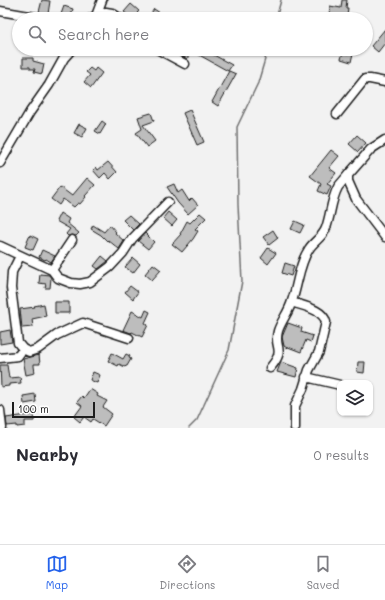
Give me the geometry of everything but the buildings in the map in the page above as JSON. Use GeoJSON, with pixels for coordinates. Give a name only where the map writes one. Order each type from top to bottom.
{"type":"FeatureCollection","features":[{"type":"Feature","properties":{"kind":"street"},"geometry":{"type":"LineString","coordinates":[[96,12],[102,0]]}},
{"type":"Feature","properties":{"kind":"street"},"geometry":{"type":"LineString","coordinates":[[0,11],[12,13]]}},
{"type":"Feature","properties":{"kind":"street"},"geometry":{"type":"LineString","coordinates":[[0,163],[66,56]]}},
{"type":"Feature","properties":{"kind":"street"},"geometry":{"type":"LineString","coordinates":[[170,56],[185,64]]}},
{"type":"Feature","properties":{"kind":"street"},"geometry":{"type":"LineString","coordinates":[[337,114],[365,79],[385,82]]}},
{"type":"Feature","properties":{"kind":"street"},"geometry":{"type":"LineString","coordinates":[[270,368],[277,360],[279,355],[277,339],[278,331],[292,302],[303,262],[309,248],[323,234],[326,228],[332,202],[339,186],[371,149],[385,140]]}},
{"type":"Feature","properties":{"kind":"street"},"geometry":{"type":"LineString","coordinates":[[348,175],[348,181],[356,199],[385,237]]}},
{"type":"Feature","properties":{"kind":"street"},"geometry":{"type":"LineString","coordinates":[[0,246],[52,270],[58,278],[71,283],[80,284],[90,282],[110,267],[123,253],[132,239],[168,202]]}},
{"type":"Feature","properties":{"kind":"street"},"geometry":{"type":"LineString","coordinates":[[52,270],[72,240]]}},
{"type":"Feature","properties":{"kind":"street"},"geometry":{"type":"LineString","coordinates":[[20,256],[12,272],[11,288],[18,343],[22,349],[29,352],[38,349],[57,335],[83,323],[129,338]]}},
{"type":"Feature","properties":{"kind":"street"},"geometry":{"type":"LineString","coordinates":[[292,302],[317,311],[325,318],[326,322],[319,352],[306,377],[303,389],[295,406],[295,428]]}},
{"type":"Feature","properties":{"kind":"street"},"geometry":{"type":"LineString","coordinates":[[0,358],[18,356],[22,349]]}},
{"type":"Feature","properties":{"kind":"street"},"geometry":{"type":"LineString","coordinates":[[306,377],[337,384]]}},
{"type":"Feature","properties":{"kind":"street"},"geometry":{"type":"LineString","coordinates":[[0,410],[2,428]]}},
{"type":"Feature","properties":{"kind":"waterway"},"geometry":{"type":"LineString","coordinates":[[278,12],[281,0]]}},
{"type":"Feature","properties":{"kind":"waterway"},"geometry":{"type":"LineString","coordinates":[[189,428],[197,420],[229,350],[242,281],[238,205],[237,127],[258,83],[266,56]]}}]}
